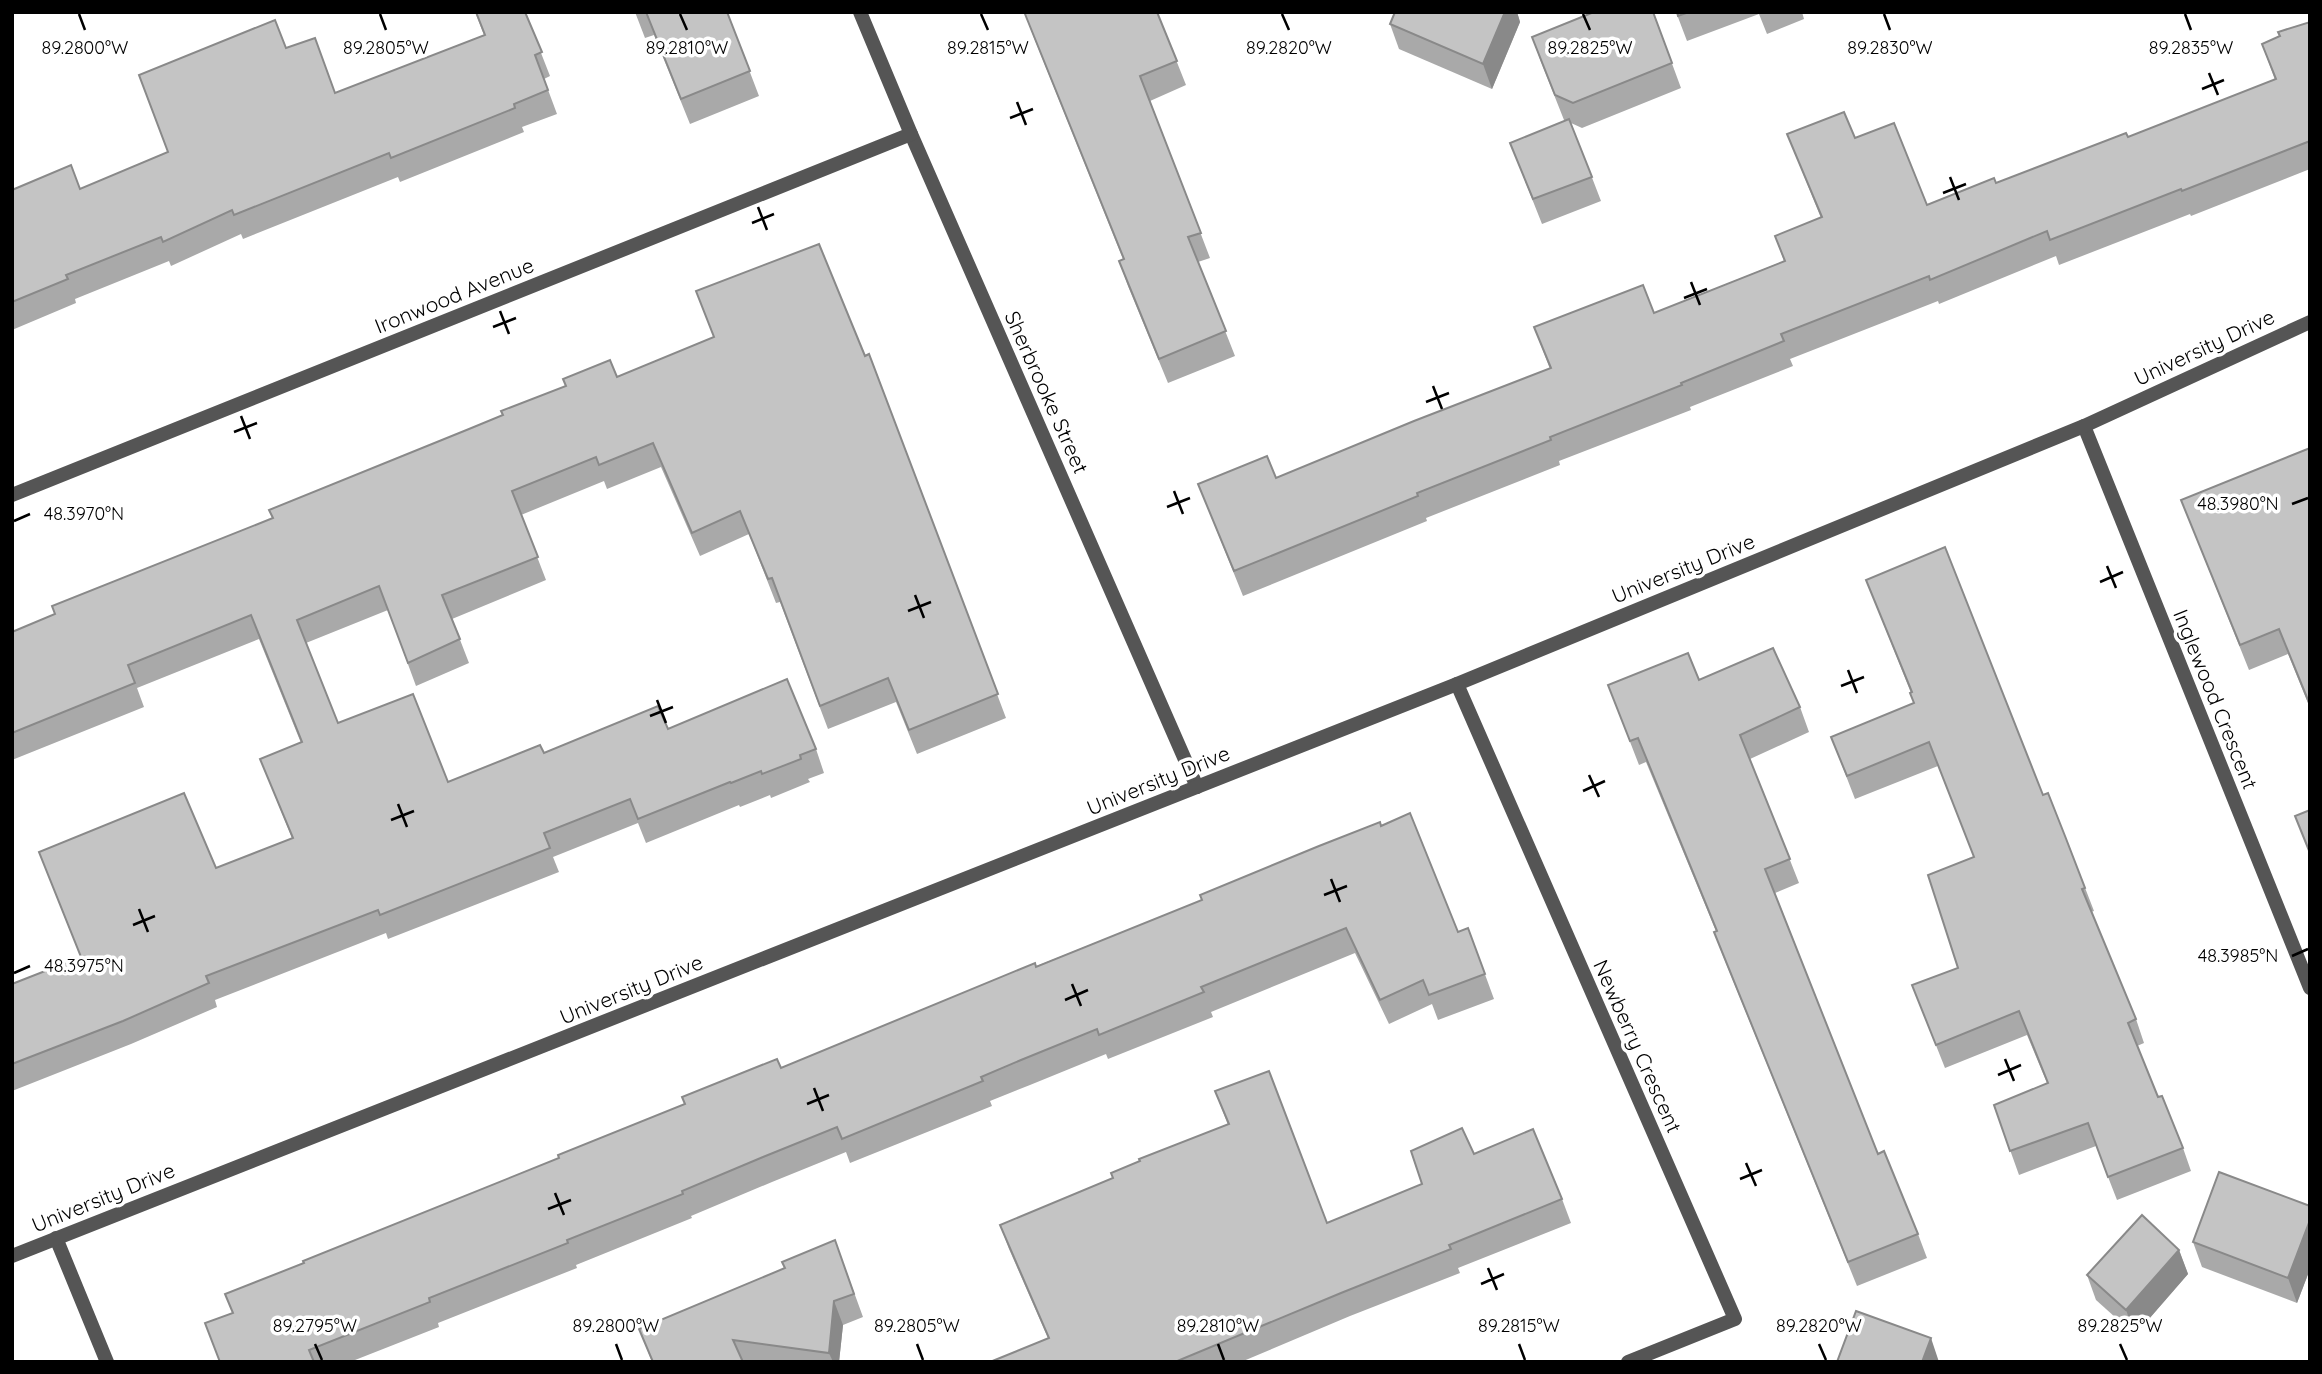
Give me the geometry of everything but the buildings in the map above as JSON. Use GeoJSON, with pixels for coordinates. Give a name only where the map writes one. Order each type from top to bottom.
{"type":"FeatureCollection","features":[{"type":"Feature","properties":{"kind":"street","name":"Sherbrooke Street"},"geometry":{"type":"LineString","coordinates":[[860,12],[1197,787]]}},
{"type":"Feature","properties":{"kind":"street","name":"Ironwood Avenue"},"geometry":{"type":"LineString","coordinates":[[12,495],[911,134]]}},
{"type":"Feature","properties":{"kind":"street","name":"University Drive"},"geometry":{"type":"LineString","coordinates":[[12,1256],[1457,684],[2084,426],[2310,322]]}},
{"type":"Feature","properties":{"kind":"street","name":"Inglewood Crescent"},"geometry":{"type":"LineString","coordinates":[[2084,426],[2310,988]]}},
{"type":"Feature","properties":{"kind":"street","name":"Newberry Crescent"},"geometry":{"type":"LineString","coordinates":[[1457,684],[1735,1319],[1628,1362]]}},
{"type":"Feature","properties":{"kind":"street"},"geometry":{"type":"LineString","coordinates":[[56,1238],[107,1362]]}}]}
